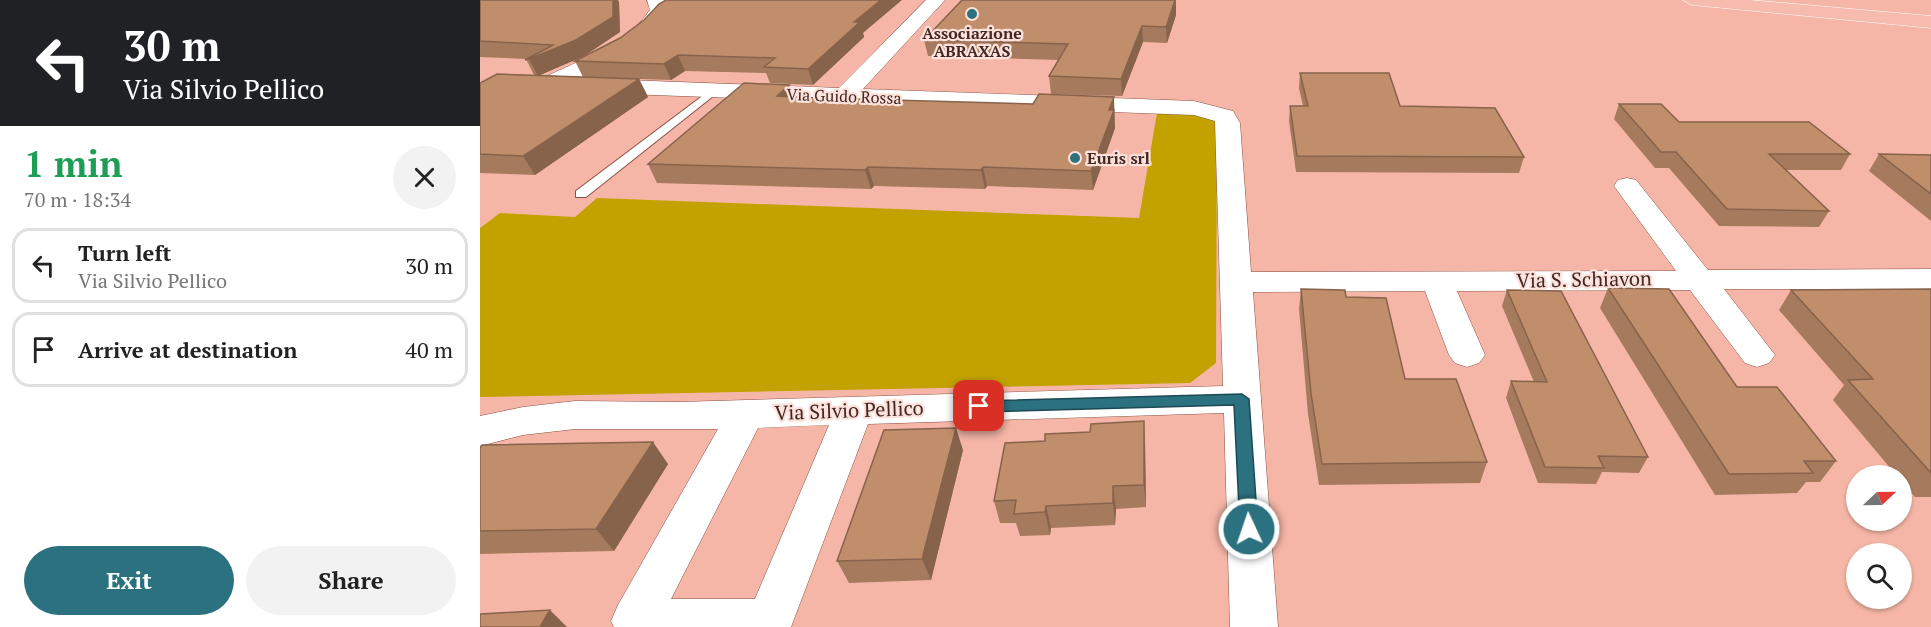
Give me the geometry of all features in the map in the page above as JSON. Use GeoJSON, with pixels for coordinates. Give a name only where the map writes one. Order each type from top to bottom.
{"type":"FeatureCollection","features":[{"type":"Feature","properties":{"kind":"highway"},"geometry":{"type":"LineString","coordinates":[[1685,0],[1931,22]]}},
{"type":"Feature","properties":{"kind":"highway"},"geometry":{"type":"LineString","coordinates":[[1830,0],[1931,10]]}},
{"type":"Feature","properties":{"kind":"street"},"geometry":{"type":"LineString","coordinates":[[549,84],[629,40],[655,21],[660,10],[656,0]]}},
{"type":"Feature","properties":{"kind":"street"},"geometry":{"type":"LineString","coordinates":[[845,96],[936,0]]}},
{"type":"Feature","properties":{"kind":"street","name":"Via Guido Rossa"},"geometry":{"type":"LineString","coordinates":[[527,84],[1173,107],[1213,111],[1225,116],[1228,123],[1236,282]]}},
{"type":"Feature","properties":{"kind":"street"},"geometry":{"type":"LineString","coordinates":[[1627,186],[1757,355]]}},
{"type":"Feature","properties":{"kind":"street","name":"Via S. Schiavon"},"geometry":{"type":"LineString","coordinates":[[1236,282],[1699,278],[1931,279]]}},
{"type":"Feature","properties":{"kind":"street"},"geometry":{"type":"LineString","coordinates":[[1437,281],[1467,355]]}},
{"type":"Feature","properties":{"kind":"street"},"geometry":{"type":"LineString","coordinates":[[1236,282],[1254,627]]}},
{"type":"Feature","properties":{"kind":"street","name":"Via Silvio Pellico"},"geometry":{"type":"LineString","coordinates":[[480,431],[523,421],[575,415],[746,413],[1242,399]]}},
{"type":"Feature","properties":{"kind":"street"},"geometry":{"type":"LineString","coordinates":[[746,413],[635,621],[769,622],[855,410]]}},
{"type":"Feature","properties":{"kind":"lane"},"geometry":{"type":"LineString","coordinates":[[581,194],[712,91]]}},
{"type":"Feature","properties":{"kind":"shaded area"},"geometry":{"type":"Polygon","coordinates":[[[1157,113],[1202,114],[1217,120],[1216,363],[1190,383],[480,397],[480,228],[500,213],[575,217],[597,198],[1139,218],[1157,113]]]}},
{"type":"Feature","properties":{"kind":"building"},"geometry":{"type":"Polygon","coordinates":[[[480,0],[613,0],[613,17],[576,40],[525,60],[553,45],[480,41],[480,0]]]}},
{"type":"Feature","properties":{"kind":"building"},"geometry":{"type":"Polygon","coordinates":[[[666,0],[881,0],[854,22],[860,22],[808,69],[764,67],[775,58],[678,55],[664,64],[575,61],[620,38],[666,0]]]}},
{"type":"Feature","properties":{"kind":"building"},"geometry":{"type":"Polygon","coordinates":[[[962,0],[1175,0],[1166,27],[1142,26],[1121,79],[1049,76],[1068,44],[924,40],[962,0]]]}},
{"type":"Feature","properties":{"kind":"building"},"geometry":{"type":"Polygon","coordinates":[[[1300,73],[1389,73],[1400,106],[1495,108],[1524,157],[1297,156],[1290,106],[1308,106],[1300,73]]]}},
{"type":"Feature","properties":{"kind":"building"},"geometry":{"type":"Polygon","coordinates":[[[497,74],[639,79],[523,156],[480,154],[480,83],[497,74]]]}},
{"type":"Feature","properties":{"kind":"building"},"geometry":{"type":"Polygon","coordinates":[[[744,83],[789,85],[777,96],[820,98],[1033,104],[1039,94],[1114,97],[1109,110],[1114,110],[1091,171],[983,167],[981,170],[868,167],[865,170],[648,164],[744,83]]]}},
{"type":"Feature","properties":{"kind":"building"},"geometry":{"type":"Polygon","coordinates":[[[1619,104],[1661,104],[1679,122],[1809,122],[1850,154],[1769,154],[1829,211],[1727,209],[1676,152],[1661,152],[1619,104]]]}},
{"type":"Feature","properties":{"kind":"building"},"geometry":{"type":"Polygon","coordinates":[[[1879,154],[1931,155],[1931,194],[1879,154]]]}},
{"type":"Feature","properties":{"kind":"building"},"geometry":{"type":"Polygon","coordinates":[[[1608,288],[1669,289],[1737,387],[1777,387],[1836,461],[1804,461],[1813,473],[1729,474],[1608,288]]]}},
{"type":"Feature","properties":{"kind":"building"},"geometry":{"type":"Polygon","coordinates":[[[1301,289],[1345,290],[1346,297],[1386,298],[1405,379],[1456,379],[1487,462],[1322,464],[1311,393],[1301,289]]]}},
{"type":"Feature","properties":{"kind":"building"},"geometry":{"type":"Polygon","coordinates":[[[1931,289],[1931,473],[1848,380],[1873,379],[1791,290],[1931,289]]]}},
{"type":"Feature","properties":{"kind":"building"},"geometry":{"type":"Polygon","coordinates":[[[1507,290],[1561,291],[1648,457],[1598,456],[1604,468],[1545,467],[1511,381],[1547,382],[1507,290]]]}},
{"type":"Feature","properties":{"kind":"building"},"geometry":{"type":"Polygon","coordinates":[[[1144,421],[1144,485],[1113,486],[1113,503],[1046,506],[1045,512],[1014,514],[1016,500],[994,501],[1005,443],[1045,441],[1045,434],[1090,432],[1091,424],[1144,421]]]}},
{"type":"Feature","properties":{"kind":"building"},"geometry":{"type":"Polygon","coordinates":[[[956,428],[922,559],[837,561],[884,430],[956,428]]]}},
{"type":"Feature","properties":{"kind":"building"},"geometry":{"type":"Polygon","coordinates":[[[653,442],[596,529],[480,531],[480,448],[482,445],[653,442]]]}},
{"type":"Feature","properties":{"kind":"building"},"geometry":{"type":"Polygon","coordinates":[[[550,610],[540,627],[480,627],[480,614],[550,610]]]}},
{"type":"Feature","properties":{"kind":"place","name":"Associazione ABRAXAS"},"geometry":{"type":"Point","coordinates":[972,14]}},
{"type":"Feature","properties":{"kind":"place","name":"Euris srl"},"geometry":{"type":"Point","coordinates":[1075,158]}},
{"type":"Feature","properties":{"kind":"route"},"geometry":{"type":"LineString","coordinates":[[979,406],[1242,399],[1249,529]]}}]}
